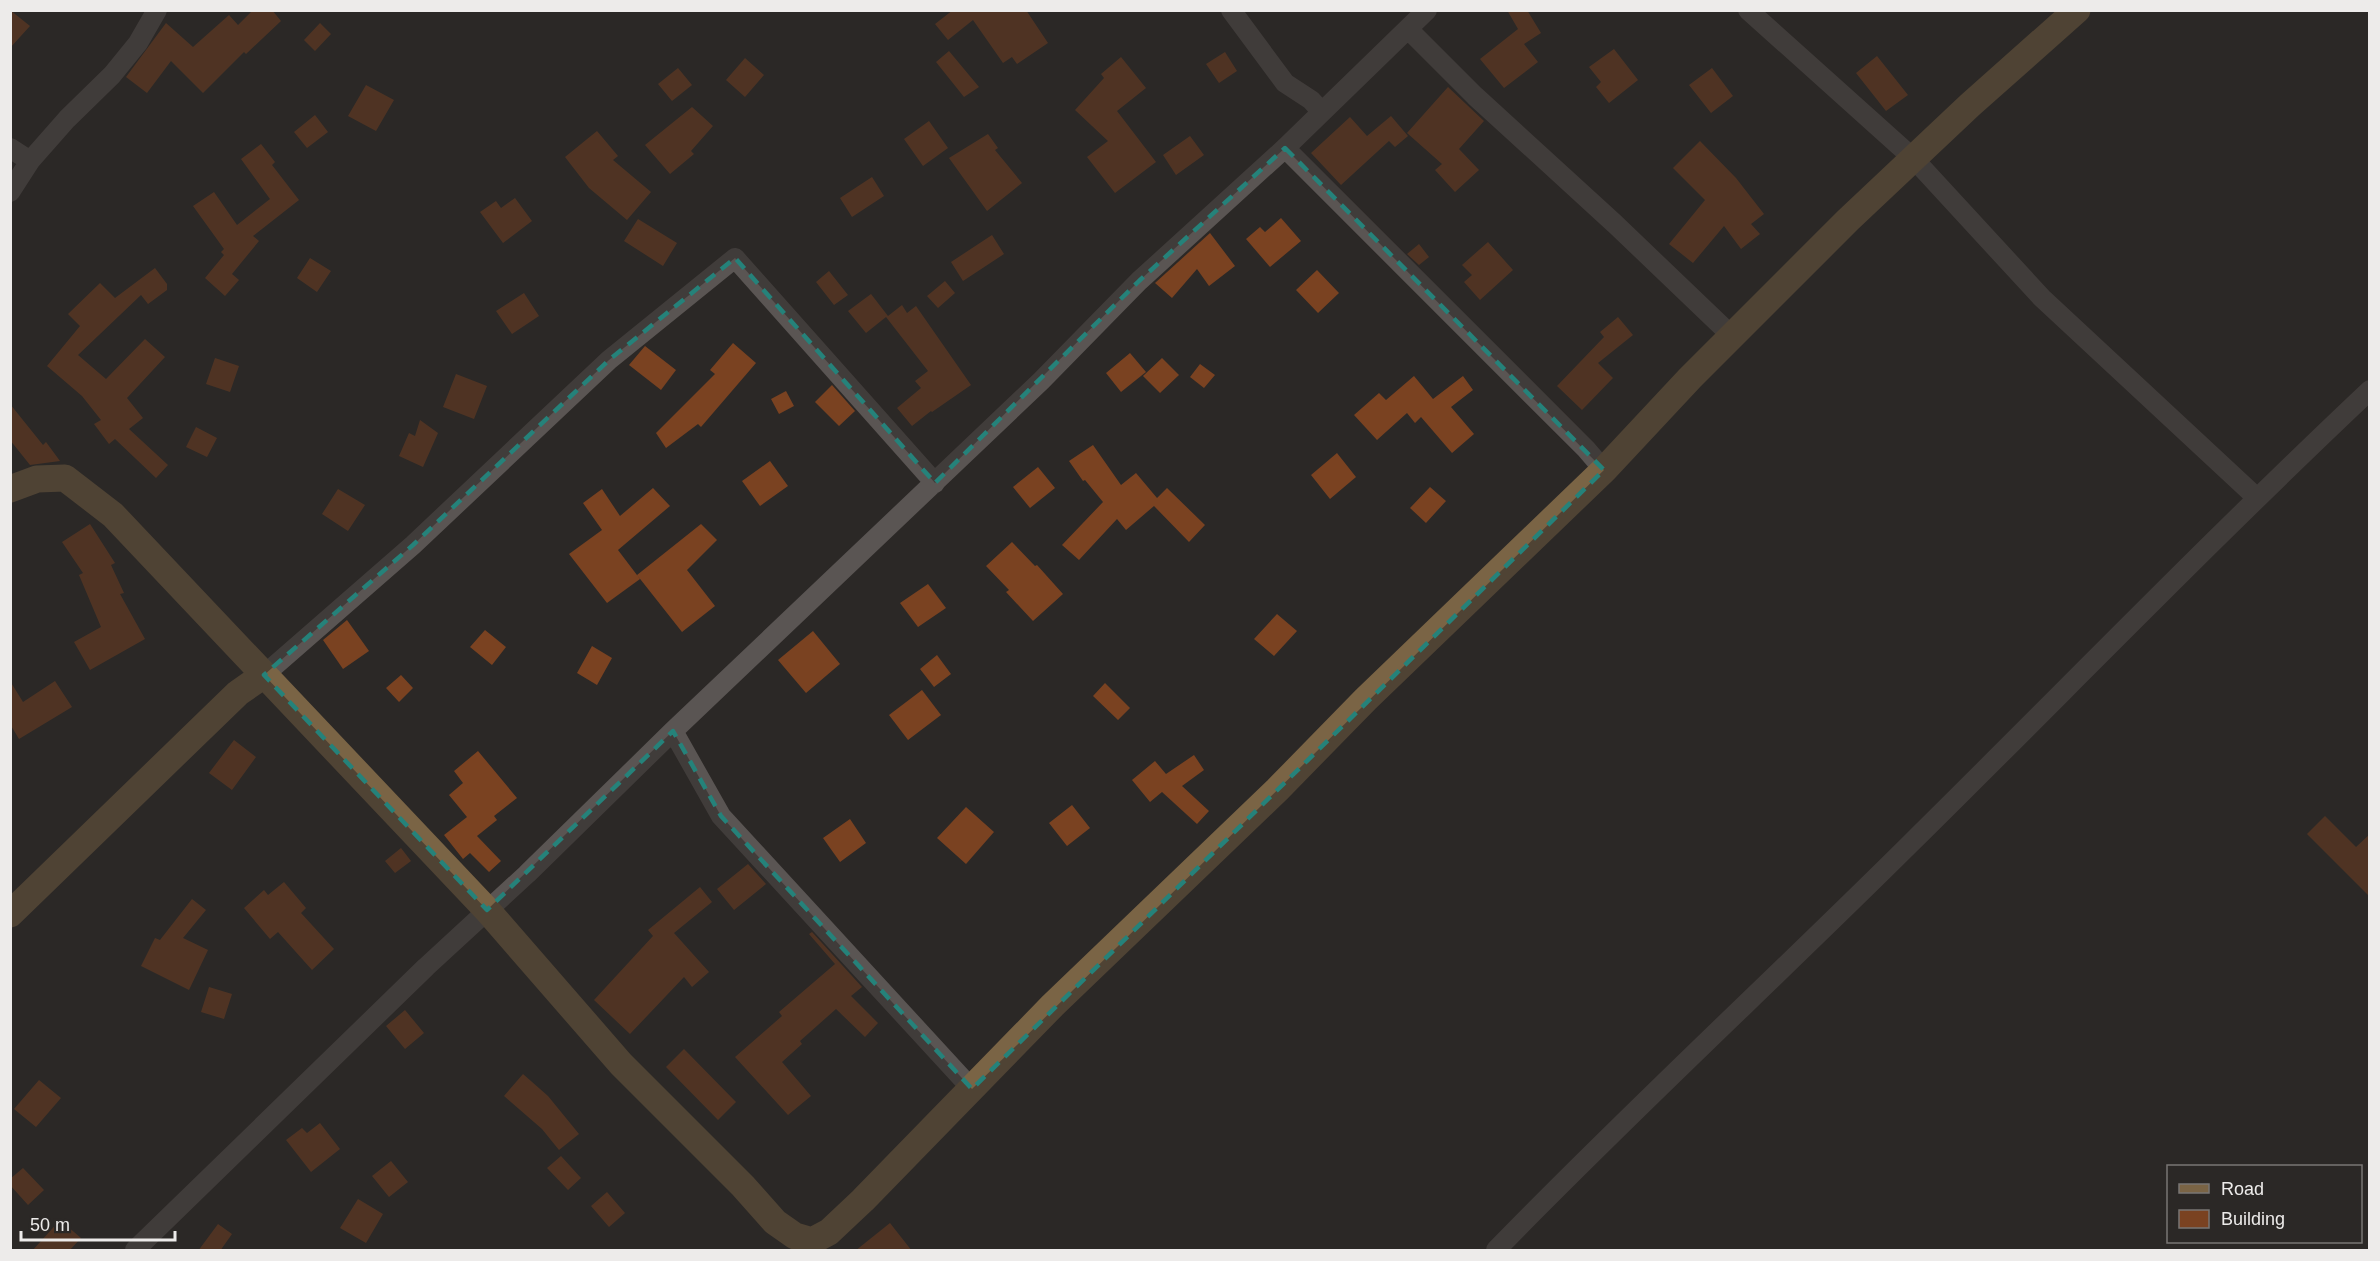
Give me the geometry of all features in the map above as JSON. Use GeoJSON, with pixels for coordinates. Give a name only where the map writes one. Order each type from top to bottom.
{"type":"FeatureCollection","features":[{"type":"Feature","properties":{"kind":"street"},"geometry":{"type":"LineString","coordinates":[[10,192],[30,161],[67,119],[112,75],[138,43],[158,10]]}},
{"type":"Feature","properties":{"kind":"street"},"geometry":{"type":"LineString","coordinates":[[1231,10],[1285,83],[1311,100],[1322,112]]}},
{"type":"Feature","properties":{"kind":"street"},"geometry":{"type":"LineString","coordinates":[[135,1251],[673,731],[1041,381],[1139,281],[1285,148],[1427,10]]}},
{"type":"Feature","properties":{"kind":"street"},"geometry":{"type":"LineString","coordinates":[[1748,10],[1914,159],[2042,298],[2256,497]]}},
{"type":"Feature","properties":{"kind":"street"},"geometry":{"type":"LineString","coordinates":[[10,489],[37,479],[65,478],[113,515],[487,910],[621,1064],[743,1186],[775,1222],[815,1246],[863,1200],[1053,1005],[1604,470],[1732,336],[1848,220],[1970,105],[2078,10]]}},
{"type":"Feature","properties":{"kind":"street"},"geometry":{"type":"LineString","coordinates":[[1408,29],[1475,96],[1615,224],[1732,336]]}},
{"type":"Feature","properties":{"kind":"street"},"geometry":{"type":"LineString","coordinates":[[10,148],[30,161]]}},
{"type":"Feature","properties":{"kind":"street"},"geometry":{"type":"LineString","coordinates":[[1285,148],[1586,449],[1604,470]]}},
{"type":"Feature","properties":{"kind":"street"},"geometry":{"type":"LineString","coordinates":[[10,914],[238,693],[264,675],[340,612],[609,360],[735,258],[935,483]]}},
{"type":"Feature","properties":{"kind":"street"},"geometry":{"type":"LineString","coordinates":[[1496,1251],[1698,1049],[1908,846],[2256,497],[2370,390]]}},
{"type":"Feature","properties":{"kind":"street"},"geometry":{"type":"LineString","coordinates":[[673,731],[721,816],[972,1089]]}},
{"type":"Feature","properties":{"kind":"highlighted area"},"geometry":{"type":"Polygon","coordinates":[[[1285,148],[1604,470],[972,1089],[721,816],[673,731],[487,910],[264,675],[413,545],[609,360],[735,258],[935,483],[1139,281],[1285,148]]]}},
{"type":"Feature","properties":{"kind":"building"},"geometry":{"type":"Polygon","coordinates":[[[10,10],[30,26],[10,48],[10,10]]]}},
{"type":"Feature","properties":{"kind":"building"},"geometry":{"type":"Polygon","coordinates":[[[253,10],[272,10],[281,21],[246,54],[244,52],[203,93],[171,61],[147,93],[126,77],[166,23],[193,47],[229,15],[238,25],[253,10]]]}},
{"type":"Feature","properties":{"kind":"building"},"geometry":{"type":"Polygon","coordinates":[[[953,10],[1026,10],[1048,43],[1017,64],[1012,57],[1003,63],[973,20],[948,40],[935,24],[953,10]]]}},
{"type":"Feature","properties":{"kind":"building"},"geometry":{"type":"Polygon","coordinates":[[[1507,10],[1527,10],[1541,33],[1524,44],[1538,62],[1504,88],[1480,59],[1518,29],[1507,10]]]}},
{"type":"Feature","properties":{"kind":"building"},"geometry":{"type":"Polygon","coordinates":[[[320,23],[331,34],[315,51],[304,40],[320,23]]]}},
{"type":"Feature","properties":{"kind":"building"},"geometry":{"type":"Polygon","coordinates":[[[1614,49],[1638,80],[1609,103],[1596,87],[1601,82],[1589,67],[1614,49]]]}},
{"type":"Feature","properties":{"kind":"building"},"geometry":{"type":"Polygon","coordinates":[[[949,51],[979,87],[964,97],[936,62],[949,51]]]}},
{"type":"Feature","properties":{"kind":"building"},"geometry":{"type":"Polygon","coordinates":[[[1225,52],[1237,71],[1219,83],[1206,64],[1225,52]]]}},
{"type":"Feature","properties":{"kind":"building"},"geometry":{"type":"Polygon","coordinates":[[[1877,56],[1908,95],[1886,111],[1856,73],[1877,56]]]}},
{"type":"Feature","properties":{"kind":"building"},"geometry":{"type":"Polygon","coordinates":[[[1121,57],[1146,88],[1117,111],[1156,162],[1115,193],[1087,157],[1108,141],[1075,110],[1104,78],[1101,74],[1121,57]]]}},
{"type":"Feature","properties":{"kind":"building"},"geometry":{"type":"Polygon","coordinates":[[[745,58],[764,75],[745,97],[726,80],[745,58]]]}},
{"type":"Feature","properties":{"kind":"building"},"geometry":{"type":"Polygon","coordinates":[[[678,68],[692,85],[672,101],[658,84],[678,68]]]}},
{"type":"Feature","properties":{"kind":"building"},"geometry":{"type":"Polygon","coordinates":[[[1712,68],[1733,96],[1711,113],[1689,85],[1712,68]]]}},
{"type":"Feature","properties":{"kind":"building"},"geometry":{"type":"Polygon","coordinates":[[[366,85],[394,100],[376,131],[348,116],[366,85]]]}},
{"type":"Feature","properties":{"kind":"building"},"geometry":{"type":"Polygon","coordinates":[[[1448,87],[1484,121],[1459,149],[1479,170],[1455,192],[1435,170],[1442,164],[1407,133],[1448,87]]]}},
{"type":"Feature","properties":{"kind":"building"},"geometry":{"type":"Polygon","coordinates":[[[692,107],[713,126],[691,151],[694,154],[670,174],[645,145],[692,107]]]}},
{"type":"Feature","properties":{"kind":"building"},"geometry":{"type":"Polygon","coordinates":[[[315,115],[328,132],[307,148],[294,132],[315,115]]]}},
{"type":"Feature","properties":{"kind":"building"},"geometry":{"type":"Polygon","coordinates":[[[1391,116],[1408,136],[1395,147],[1389,141],[1341,185],[1311,153],[1350,117],[1367,136],[1391,116]]]}},
{"type":"Feature","properties":{"kind":"building"},"geometry":{"type":"Polygon","coordinates":[[[929,121],[948,148],[923,166],[904,139],[929,121]]]}},
{"type":"Feature","properties":{"kind":"building"},"geometry":{"type":"Polygon","coordinates":[[[597,131],[618,156],[613,160],[651,192],[627,220],[589,188],[565,157],[597,131]]]}},
{"type":"Feature","properties":{"kind":"building"},"geometry":{"type":"Polygon","coordinates":[[[988,134],[998,148],[995,150],[1022,183],[987,211],[949,158],[988,134]]]}},
{"type":"Feature","properties":{"kind":"building"},"geometry":{"type":"Polygon","coordinates":[[[1190,136],[1204,155],[1176,175],[1163,155],[1190,136]]]}},
{"type":"Feature","properties":{"kind":"building"},"geometry":{"type":"Polygon","coordinates":[[[1700,141],[1736,178],[1764,214],[1751,224],[1760,234],[1741,249],[1724,226],[1693,263],[1669,244],[1705,200],[1673,168],[1700,141]]]}},
{"type":"Feature","properties":{"kind":"building"},"geometry":{"type":"Polygon","coordinates":[[[261,144],[275,162],[272,165],[299,200],[253,236],[259,241],[232,274],[239,280],[225,296],[205,278],[224,255],[221,252],[224,249],[193,206],[214,192],[237,225],[270,199],[241,159],[261,144]]]}},
{"type":"Feature","properties":{"kind":"building"},"geometry":{"type":"Polygon","coordinates":[[[872,177],[884,196],[852,217],[840,198],[872,177]]]}},
{"type":"Feature","properties":{"kind":"building"},"geometry":{"type":"Polygon","coordinates":[[[515,198],[532,221],[503,243],[480,212],[496,201],[501,208],[515,198]]]}},
{"type":"Feature","properties":{"kind":"building"},"geometry":{"type":"Polygon","coordinates":[[[1281,218],[1301,241],[1270,267],[1246,239],[1260,227],[1265,232],[1281,218]]]}},
{"type":"Feature","properties":{"kind":"building"},"geometry":{"type":"Polygon","coordinates":[[[638,219],[677,243],[663,266],[624,241],[638,219]]]}},
{"type":"Feature","properties":{"kind":"building"},"geometry":{"type":"Polygon","coordinates":[[[1210,233],[1235,266],[1209,286],[1197,269],[1172,298],[1155,283],[1210,233]]]}},
{"type":"Feature","properties":{"kind":"building"},"geometry":{"type":"Polygon","coordinates":[[[992,235],[1004,254],[963,281],[951,262],[992,235]]]}},
{"type":"Feature","properties":{"kind":"building"},"geometry":{"type":"Polygon","coordinates":[[[1488,242],[1513,270],[1480,300],[1464,282],[1472,275],[1462,265],[1488,242]]]}},
{"type":"Feature","properties":{"kind":"building"},"geometry":{"type":"Polygon","coordinates":[[[1419,244],[1429,257],[1419,265],[1407,254],[1419,244]]]}},
{"type":"Feature","properties":{"kind":"building"},"geometry":{"type":"Polygon","coordinates":[[[310,258],[331,271],[317,292],[297,278],[310,258]]]}},
{"type":"Feature","properties":{"kind":"building"},"geometry":{"type":"Polygon","coordinates":[[[155,268],[167,284],[167,290],[148,304],[141,295],[78,355],[106,379],[145,339],[165,357],[127,398],[143,418],[129,429],[168,465],[156,478],[115,439],[109,444],[94,424],[101,420],[82,396],[47,366],[80,326],[68,314],[100,283],[115,298],[155,268]]]}},
{"type":"Feature","properties":{"kind":"building"},"geometry":{"type":"Polygon","coordinates":[[[1317,270],[1339,293],[1318,313],[1296,290],[1317,270]]]}},
{"type":"Feature","properties":{"kind":"building"},"geometry":{"type":"Polygon","coordinates":[[[829,271],[848,295],[834,305],[816,282],[829,271]]]}},
{"type":"Feature","properties":{"kind":"building"},"geometry":{"type":"Polygon","coordinates":[[[945,281],[955,293],[938,308],[927,296],[945,281]]]}},
{"type":"Feature","properties":{"kind":"building"},"geometry":{"type":"Polygon","coordinates":[[[524,293],[539,316],[512,334],[496,311],[524,293]]]}},
{"type":"Feature","properties":{"kind":"building"},"geometry":{"type":"Polygon","coordinates":[[[871,294],[888,316],[902,305],[907,313],[916,306],[971,385],[912,426],[897,408],[921,388],[915,381],[928,371],[886,317],[866,333],[848,311],[871,294]]]}},
{"type":"Feature","properties":{"kind":"building"},"geometry":{"type":"Polygon","coordinates":[[[1618,317],[1633,335],[1598,363],[1613,378],[1582,410],[1557,386],[1604,337],[1600,332],[1618,317]]]}},
{"type":"Feature","properties":{"kind":"building"},"geometry":{"type":"Polygon","coordinates":[[[733,343],[756,363],[701,427],[698,424],[666,448],[656,433],[715,374],[710,370],[733,343]]]}},
{"type":"Feature","properties":{"kind":"building"},"geometry":{"type":"Polygon","coordinates":[[[645,346],[676,370],[661,390],[629,365],[645,346]]]}},
{"type":"Feature","properties":{"kind":"building"},"geometry":{"type":"Polygon","coordinates":[[[1130,353],[1146,372],[1121,392],[1106,373],[1130,353]]]}},
{"type":"Feature","properties":{"kind":"building"},"geometry":{"type":"Polygon","coordinates":[[[215,358],[239,366],[230,392],[206,384],[215,358]]]}},
{"type":"Feature","properties":{"kind":"building"},"geometry":{"type":"Polygon","coordinates":[[[1162,358],[1179,375],[1160,393],[1143,376],[1162,358]]]}},
{"type":"Feature","properties":{"kind":"building"},"geometry":{"type":"Polygon","coordinates":[[[1200,364],[1215,375],[1204,388],[1190,377],[1200,364]]]}},
{"type":"Feature","properties":{"kind":"building"},"geometry":{"type":"Polygon","coordinates":[[[456,374],[487,386],[474,419],[443,407],[456,374]]]}},
{"type":"Feature","properties":{"kind":"building"},"geometry":{"type":"Polygon","coordinates":[[[1414,376],[1433,399],[1463,376],[1473,390],[1451,407],[1474,434],[1452,453],[1421,417],[1415,423],[1407,413],[1377,440],[1354,415],[1379,393],[1386,400],[1414,376]]]}},
{"type":"Feature","properties":{"kind":"building"},"geometry":{"type":"Polygon","coordinates":[[[832,385],[855,411],[839,426],[815,402],[832,385]]]}},
{"type":"Feature","properties":{"kind":"building"},"geometry":{"type":"Polygon","coordinates":[[[786,391],[794,406],[779,414],[771,399],[786,391]]]}},
{"type":"Feature","properties":{"kind":"building"},"geometry":{"type":"Polygon","coordinates":[[[10,404],[43,445],[46,442],[60,461],[30,465],[10,440],[10,404]]]}},
{"type":"Feature","properties":{"kind":"building"},"geometry":{"type":"Polygon","coordinates":[[[420,420],[438,433],[423,467],[399,456],[409,433],[415,436],[420,420]]]}},
{"type":"Feature","properties":{"kind":"building"},"geometry":{"type":"Polygon","coordinates":[[[196,427],[217,438],[207,457],[186,447],[196,427]]]}},
{"type":"Feature","properties":{"kind":"building"},"geometry":{"type":"Polygon","coordinates":[[[1093,445],[1121,485],[1136,473],[1157,498],[1167,488],[1205,525],[1189,542],[1154,506],[1126,530],[1117,519],[1079,560],[1062,545],[1103,502],[1085,480],[1083,481],[1069,461],[1093,445]]]}},
{"type":"Feature","properties":{"kind":"building"},"geometry":{"type":"Polygon","coordinates":[[[1337,453],[1356,477],[1330,499],[1311,475],[1337,453]]]}},
{"type":"Feature","properties":{"kind":"building"},"geometry":{"type":"Polygon","coordinates":[[[770,461],[788,486],[760,506],[742,481],[770,461]]]}},
{"type":"Feature","properties":{"kind":"building"},"geometry":{"type":"Polygon","coordinates":[[[1038,467],[1055,488],[1030,508],[1013,487],[1038,467]]]}},
{"type":"Feature","properties":{"kind":"building"},"geometry":{"type":"Polygon","coordinates":[[[1430,487],[1446,501],[1426,523],[1410,508],[1430,487]]]}},
{"type":"Feature","properties":{"kind":"building"},"geometry":{"type":"Polygon","coordinates":[[[653,488],[670,506],[618,550],[640,579],[607,603],[569,554],[602,530],[583,503],[602,489],[620,516],[653,488]]]}},
{"type":"Feature","properties":{"kind":"building"},"geometry":{"type":"Polygon","coordinates":[[[338,489],[365,505],[348,531],[322,514],[338,489]]]}},
{"type":"Feature","properties":{"kind":"building"},"geometry":{"type":"Polygon","coordinates":[[[90,524],[115,563],[111,565],[124,593],[120,594],[145,639],[90,670],[74,642],[101,627],[79,575],[83,573],[62,542],[90,524]]]}},
{"type":"Feature","properties":{"kind":"building"},"geometry":{"type":"Polygon","coordinates":[[[701,524],[717,540],[687,570],[715,606],[682,632],[637,575],[701,524]]]}},
{"type":"Feature","properties":{"kind":"building"},"geometry":{"type":"Polygon","coordinates":[[[1012,542],[1063,594],[1033,621],[1006,592],[1009,590],[986,566],[1012,542]]]}},
{"type":"Feature","properties":{"kind":"building"},"geometry":{"type":"Polygon","coordinates":[[[928,584],[946,608],[918,627],[900,603],[928,584]]]}},
{"type":"Feature","properties":{"kind":"building"},"geometry":{"type":"Polygon","coordinates":[[[1277,614],[1297,631],[1274,656],[1254,639],[1277,614]]]}},
{"type":"Feature","properties":{"kind":"building"},"geometry":{"type":"Polygon","coordinates":[[[347,620],[369,651],[343,669],[323,640],[347,620]]]}},
{"type":"Feature","properties":{"kind":"building"},"geometry":{"type":"Polygon","coordinates":[[[485,630],[506,647],[492,665],[470,647],[485,630]]]}},
{"type":"Feature","properties":{"kind":"building"},"geometry":{"type":"Polygon","coordinates":[[[813,631],[840,664],[806,693],[778,660],[813,631]]]}},
{"type":"Feature","properties":{"kind":"building"},"geometry":{"type":"Polygon","coordinates":[[[592,646],[612,658],[597,685],[577,673],[592,646]]]}},
{"type":"Feature","properties":{"kind":"building"},"geometry":{"type":"Polygon","coordinates":[[[937,655],[951,674],[934,687],[920,669],[937,655]]]}},
{"type":"Feature","properties":{"kind":"building"},"geometry":{"type":"Polygon","coordinates":[[[401,675],[413,688],[399,702],[386,688],[401,675]]]}},
{"type":"Feature","properties":{"kind":"building"},"geometry":{"type":"Polygon","coordinates":[[[10,681],[23,702],[55,681],[72,707],[19,739],[10,724],[10,681]]]}},
{"type":"Feature","properties":{"kind":"building"},"geometry":{"type":"Polygon","coordinates":[[[1105,683],[1130,708],[1118,720],[1093,696],[1105,683]]]}},
{"type":"Feature","properties":{"kind":"building"},"geometry":{"type":"Polygon","coordinates":[[[922,690],[941,715],[908,740],[889,715],[922,690]]]}},
{"type":"Feature","properties":{"kind":"building"},"geometry":{"type":"Polygon","coordinates":[[[234,740],[256,757],[232,790],[209,773],[234,740]]]}},
{"type":"Feature","properties":{"kind":"building"},"geometry":{"type":"Polygon","coordinates":[[[478,751],[517,798],[494,816],[497,820],[477,836],[501,861],[489,872],[470,853],[463,859],[444,835],[467,817],[449,795],[463,783],[454,771],[478,751]]]}},
{"type":"Feature","properties":{"kind":"building"},"geometry":{"type":"Polygon","coordinates":[[[1194,755],[1204,770],[1182,786],[1209,811],[1197,824],[1162,792],[1150,802],[1132,780],[1155,761],[1166,774],[1194,755]]]}},
{"type":"Feature","properties":{"kind":"building"},"geometry":{"type":"Polygon","coordinates":[[[1072,805],[1090,828],[1067,846],[1049,823],[1072,805]]]}},
{"type":"Feature","properties":{"kind":"building"},"geometry":{"type":"Polygon","coordinates":[[[966,807],[994,832],[966,864],[937,838],[966,807]]]}},
{"type":"Feature","properties":{"kind":"building"},"geometry":{"type":"Polygon","coordinates":[[[2325,816],[2356,847],[2370,834],[2370,897],[2307,834],[2325,816]]]}},
{"type":"Feature","properties":{"kind":"building"},"geometry":{"type":"Polygon","coordinates":[[[850,819],[866,843],[840,862],[823,838],[850,819]]]}},
{"type":"Feature","properties":{"kind":"building"},"geometry":{"type":"Polygon","coordinates":[[[401,848],[411,861],[395,873],[385,861],[401,848]]]}},
{"type":"Feature","properties":{"kind":"building"},"geometry":{"type":"Polygon","coordinates":[[[748,864],[766,884],[734,910],[717,889],[748,864]]]}},
{"type":"Feature","properties":{"kind":"building"},"geometry":{"type":"Polygon","coordinates":[[[284,882],[306,908],[301,913],[334,949],[312,970],[278,932],[270,939],[244,908],[264,890],[268,895],[284,882]]]}},
{"type":"Feature","properties":{"kind":"building"},"geometry":{"type":"Polygon","coordinates":[[[700,887],[712,902],[674,933],[709,972],[692,987],[684,977],[630,1034],[594,1000],[653,936],[648,930],[700,887]]]}},
{"type":"Feature","properties":{"kind":"building"},"geometry":{"type":"Polygon","coordinates":[[[192,899],[206,910],[183,938],[208,950],[189,990],[141,966],[155,938],[160,940],[192,899]]]}},
{"type":"Feature","properties":{"kind":"building"},"geometry":{"type":"Polygon","coordinates":[[[812,932],[862,987],[851,996],[878,1023],[865,1037],[836,1009],[800,1041],[802,1044],[782,1062],[811,1096],[788,1115],[735,1057],[782,1016],[779,1012],[835,964],[809,934],[812,932]]]}},
{"type":"Feature","properties":{"kind":"building"},"geometry":{"type":"Polygon","coordinates":[[[209,987],[232,994],[224,1019],[201,1012],[209,987]]]}},
{"type":"Feature","properties":{"kind":"building"},"geometry":{"type":"Polygon","coordinates":[[[405,1010],[424,1033],[405,1049],[386,1026],[405,1010]]]}},
{"type":"Feature","properties":{"kind":"building"},"geometry":{"type":"Polygon","coordinates":[[[684,1049],[736,1102],[718,1120],[666,1067],[684,1049]]]}},
{"type":"Feature","properties":{"kind":"building"},"geometry":{"type":"Polygon","coordinates":[[[523,1074],[548,1096],[579,1134],[559,1150],[542,1129],[504,1096],[523,1074]]]}},
{"type":"Feature","properties":{"kind":"building"},"geometry":{"type":"Polygon","coordinates":[[[39,1080],[61,1098],[36,1127],[14,1109],[39,1080]]]}},
{"type":"Feature","properties":{"kind":"building"},"geometry":{"type":"Polygon","coordinates":[[[320,1123],[340,1149],[311,1172],[286,1140],[302,1128],[307,1133],[320,1123]]]}},
{"type":"Feature","properties":{"kind":"building"},"geometry":{"type":"Polygon","coordinates":[[[561,1156],[581,1178],[568,1190],[547,1168],[561,1156]]]}},
{"type":"Feature","properties":{"kind":"building"},"geometry":{"type":"Polygon","coordinates":[[[391,1161],[408,1182],[389,1197],[372,1176],[391,1161]]]}},
{"type":"Feature","properties":{"kind":"building"},"geometry":{"type":"Polygon","coordinates":[[[23,1168],[44,1190],[28,1205],[10,1185],[10,1179],[23,1168]]]}},
{"type":"Feature","properties":{"kind":"building"},"geometry":{"type":"Polygon","coordinates":[[[607,1192],[625,1213],[609,1227],[591,1206],[607,1192]]]}},
{"type":"Feature","properties":{"kind":"building"},"geometry":{"type":"Polygon","coordinates":[[[358,1199],[383,1214],[366,1243],[340,1228],[358,1199]]]}},
{"type":"Feature","properties":{"kind":"building"},"geometry":{"type":"Polygon","coordinates":[[[60,1220],[81,1238],[69,1251],[32,1251],[60,1220]]]}},
{"type":"Feature","properties":{"kind":"building"},"geometry":{"type":"Polygon","coordinates":[[[890,1223],[912,1251],[855,1251],[890,1223]]]}},
{"type":"Feature","properties":{"kind":"building"},"geometry":{"type":"Polygon","coordinates":[[[218,1224],[232,1234],[220,1251],[198,1251],[218,1224]]]}}]}
